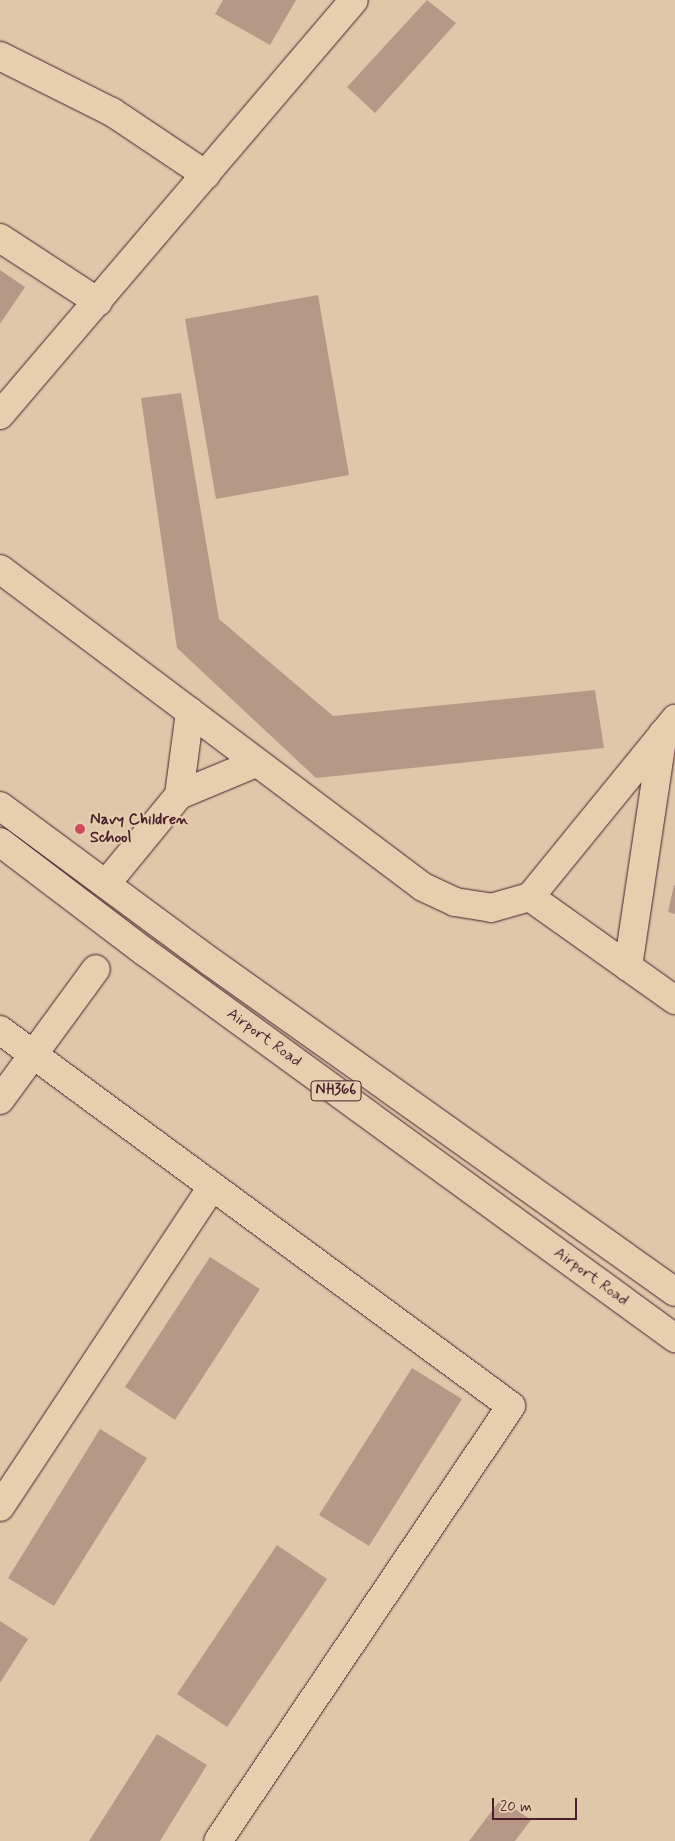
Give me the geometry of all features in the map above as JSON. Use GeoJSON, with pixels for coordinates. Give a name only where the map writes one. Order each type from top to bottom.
{"type":"FeatureCollection","features":[{"type":"Feature","properties":{"kind":"main road"},"geometry":{"type":"LineString","coordinates":[[0,415],[354,0]]}},
{"type":"Feature","properties":{"kind":"main road"},"geometry":{"type":"LineString","coordinates":[[0,56],[112,112],[206,175]]}},
{"type":"Feature","properties":{"kind":"main road"},"geometry":{"type":"LineString","coordinates":[[0,238],[98,302]]}},
{"type":"Feature","properties":{"kind":"main road"},"geometry":{"type":"LineString","coordinates":[[0,569],[423,887],[455,902],[491,908],[530,897],[669,726]]}},
{"type":"Feature","properties":{"kind":"main road"},"geometry":{"type":"LineString","coordinates":[[179,795],[190,712]]}},
{"type":"Feature","properties":{"kind":"main road"},"geometry":{"type":"LineString","coordinates":[[628,967],[669,726]]}},
{"type":"Feature","properties":{"kind":"main road"},"geometry":{"type":"LineString","coordinates":[[106,884],[179,795],[256,763]]}},
{"type":"Feature","properties":{"kind":"main road","name":"Airport Road"},"geometry":{"type":"LineString","coordinates":[[0,806],[675,1292]]}},
{"type":"Feature","properties":{"kind":"main road","name":"Airport Road"},"geometry":{"type":"LineString","coordinates":[[0,842],[144,952],[675,1338]]}},
{"type":"Feature","properties":{"kind":"main road"},"geometry":{"type":"LineString","coordinates":[[530,897],[675,1000]]}},
{"type":"Feature","properties":{"kind":"main road"},"geometry":{"type":"LineString","coordinates":[[0,1100],[31,1054],[96,969]]}},
{"type":"Feature","properties":{"kind":"main road"},"geometry":{"type":"LineString","coordinates":[[0,1030],[511,1406],[218,1841]]}},
{"type":"Feature","properties":{"kind":"main road"},"geometry":{"type":"LineString","coordinates":[[0,1507],[212,1187]]}},
{"type":"Feature","properties":{"kind":"building"},"geometry":{"type":"Polygon","coordinates":[[[223,0],[296,0],[270,45],[215,14],[223,0]]]}},
{"type":"Feature","properties":{"kind":"building"},"geometry":{"type":"Polygon","coordinates":[[[427,0],[456,23],[375,113],[347,87],[427,0]]]}},
{"type":"Feature","properties":{"kind":"building"},"geometry":{"type":"Polygon","coordinates":[[[0,270],[25,287],[0,324],[0,270]]]}},
{"type":"Feature","properties":{"kind":"building"},"geometry":{"type":"Polygon","coordinates":[[[318,295],[349,475],[216,499],[185,319],[318,295]]]}},
{"type":"Feature","properties":{"kind":"building"},"geometry":{"type":"Polygon","coordinates":[[[181,393],[219,619],[333,716],[595,690],[604,748],[316,778],[177,648],[141,398],[181,393]]]}},
{"type":"Feature","properties":{"kind":"building"},"geometry":{"type":"Polygon","coordinates":[[[675,885],[675,914],[668,912],[675,885]]]}},
{"type":"Feature","properties":{"kind":"building"},"geometry":{"type":"Polygon","coordinates":[[[210,1257],[260,1289],[175,1420],[125,1387],[210,1257]]]}},
{"type":"Feature","properties":{"kind":"building"},"geometry":{"type":"Polygon","coordinates":[[[412,1368],[462,1399],[369,1546],[319,1515],[412,1368]]]}},
{"type":"Feature","properties":{"kind":"building"},"geometry":{"type":"Polygon","coordinates":[[[100,1429],[147,1458],[54,1606],[8,1578],[100,1429]]]}},
{"type":"Feature","properties":{"kind":"building"},"geometry":{"type":"Polygon","coordinates":[[[277,1545],[327,1579],[227,1727],[177,1694],[277,1545]]]}},
{"type":"Feature","properties":{"kind":"building"},"geometry":{"type":"Polygon","coordinates":[[[0,1621],[28,1639],[0,1683],[0,1621]]]}},
{"type":"Feature","properties":{"kind":"building"},"geometry":{"type":"Polygon","coordinates":[[[157,1734],[207,1765],[160,1841],[89,1841],[157,1734]]]}},
{"type":"Feature","properties":{"kind":"building"},"geometry":{"type":"Polygon","coordinates":[[[501,1799],[531,1820],[515,1841],[469,1841],[501,1799]]]}},
{"type":"Feature","properties":{"kind":"place","name":"Navy Children School"},"geometry":{"type":"Point","coordinates":[80,829]}}]}
